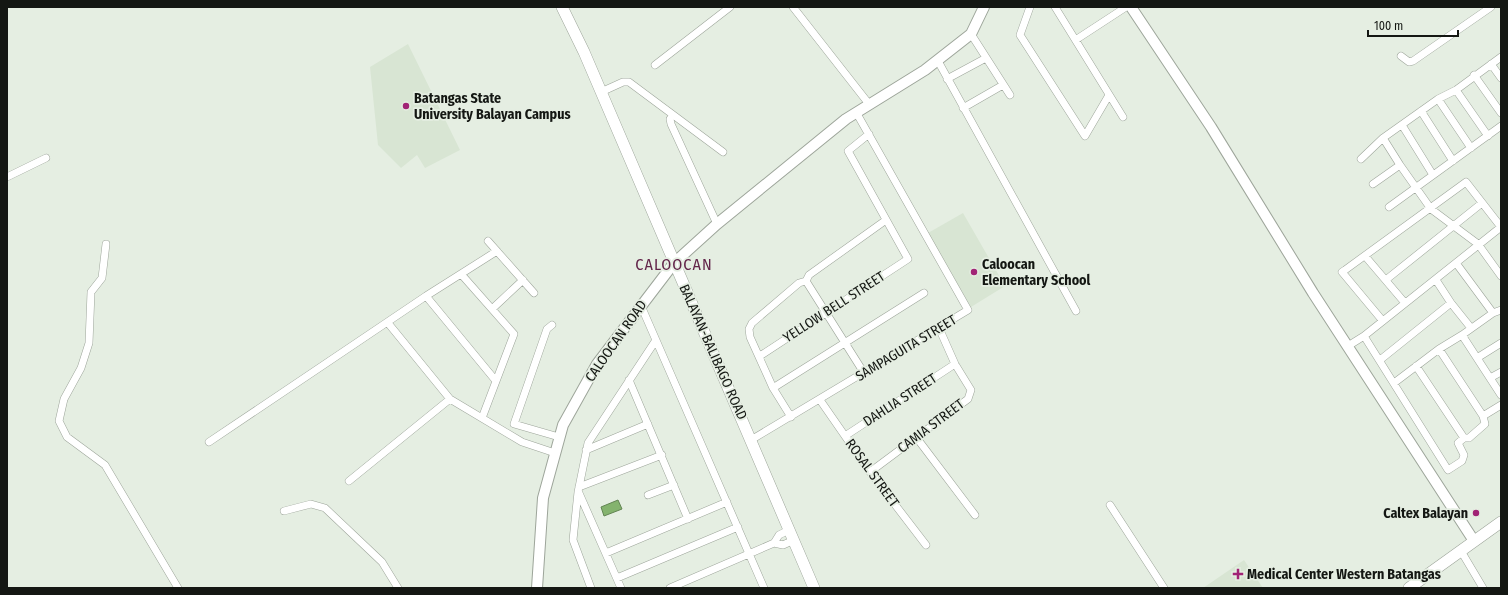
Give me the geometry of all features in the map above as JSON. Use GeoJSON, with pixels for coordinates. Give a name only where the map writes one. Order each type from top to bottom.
{"type":"FeatureCollection","features":[{"type":"Feature","properties":{"kind":"main road","name":"BALAYAN-BALIBAGO ROAD"},"geometry":{"type":"LineString","coordinates":[[562,7],[601,92],[814,588]]}},
{"type":"Feature","properties":{"kind":"main road"},"geometry":{"type":"LineString","coordinates":[[1409,588],[1501,522]]}},
{"type":"Feature","properties":{"kind":"street"},"geometry":{"type":"LineString","coordinates":[[655,65],[730,7]]}},
{"type":"Feature","properties":{"kind":"street"},"geometry":{"type":"LineString","coordinates":[[792,7],[869,104]]}},
{"type":"Feature","properties":{"kind":"street"},"geometry":{"type":"LineString","coordinates":[[984,7],[971,34],[1010,95]]}},
{"type":"Feature","properties":{"kind":"street"},"geometry":{"type":"LineString","coordinates":[[1030,7],[1020,35],[1085,136],[1109,95]]}},
{"type":"Feature","properties":{"kind":"street"},"geometry":{"type":"LineString","coordinates":[[1056,7],[1123,117]]}},
{"type":"Feature","properties":{"kind":"street"},"geometry":{"type":"LineString","coordinates":[[1076,39],[1126,7]]}},
{"type":"Feature","properties":{"kind":"street"},"geometry":{"type":"LineString","coordinates":[[1131,7],[1211,127],[1313,293],[1474,541]]}},
{"type":"Feature","properties":{"kind":"street"},"geometry":{"type":"LineString","coordinates":[[1402,56],[1408,62],[1412,61],[1491,7]]}},
{"type":"Feature","properties":{"kind":"street","name":"CALOOCAN ROAD"},"geometry":{"type":"LineString","coordinates":[[537,588],[543,498],[563,425],[597,364],[674,263],[717,224],[856,112],[938,61],[971,34]]}},
{"type":"Feature","properties":{"kind":"street"},"geometry":{"type":"LineString","coordinates":[[1361,159],[1383,138],[1438,99],[1456,90],[1501,56]]}},
{"type":"Feature","properties":{"kind":"street"},"geometry":{"type":"LineString","coordinates":[[947,79],[986,58]]}},
{"type":"Feature","properties":{"kind":"street"},"geometry":{"type":"LineString","coordinates":[[938,61],[1076,311]]}},
{"type":"Feature","properties":{"kind":"street"},"geometry":{"type":"LineString","coordinates":[[1491,64],[1501,78]]}},
{"type":"Feature","properties":{"kind":"street"},"geometry":{"type":"LineString","coordinates":[[1474,75],[1498,102],[1501,113]]}},
{"type":"Feature","properties":{"kind":"street"},"geometry":{"type":"LineString","coordinates":[[601,92],[623,82],[628,82],[723,152]]}},
{"type":"Feature","properties":{"kind":"street"},"geometry":{"type":"LineString","coordinates":[[963,108],[1003,85]]}},
{"type":"Feature","properties":{"kind":"street"},"geometry":{"type":"LineString","coordinates":[[1456,90],[1488,136]]}},
{"type":"Feature","properties":{"kind":"street"},"geometry":{"type":"LineString","coordinates":[[1438,99],[1471,148]]}},
{"type":"Feature","properties":{"kind":"street"},"geometry":{"type":"LineString","coordinates":[[1421,111],[1453,161]]}},
{"type":"Feature","properties":{"kind":"street","name":"SAMPAGUITA STREET"},"geometry":{"type":"LineString","coordinates":[[751,440],[968,310],[856,112]]}},
{"type":"Feature","properties":{"kind":"street"},"geometry":{"type":"LineString","coordinates":[[673,115],[670,119],[671,124],[717,224]]}},
{"type":"Feature","properties":{"kind":"street"},"geometry":{"type":"LineString","coordinates":[[1402,125],[1433,175]]}},
{"type":"Feature","properties":{"kind":"street"},"geometry":{"type":"LineString","coordinates":[[1389,207],[1501,126]]}},
{"type":"Feature","properties":{"kind":"street"},"geometry":{"type":"LineString","coordinates":[[791,417],[773,388],[760,356],[750,337],[748,329],[752,323],[799,283],[806,281],[809,275],[886,220],[848,151],[869,134]]}},
{"type":"Feature","properties":{"kind":"street"},"geometry":{"type":"LineString","coordinates":[[1383,138],[1431,209],[1478,244],[1501,276]]}},
{"type":"Feature","properties":{"kind":"street"},"geometry":{"type":"LineString","coordinates":[[7,177],[46,158]]}},
{"type":"Feature","properties":{"kind":"street"},"geometry":{"type":"LineString","coordinates":[[1373,184],[1400,165]]}},
{"type":"Feature","properties":{"kind":"street"},"geometry":{"type":"LineString","coordinates":[[1348,346],[1364,336],[1382,320],[1436,280],[1478,244],[1501,227],[1466,182],[1431,209],[1342,272],[1382,320]]}},
{"type":"Feature","properties":{"kind":"street"},"geometry":{"type":"LineString","coordinates":[[1386,279],[1482,203]]}},
{"type":"Feature","properties":{"kind":"street","name":"YELLOW BELL STREET"},"geometry":{"type":"LineString","coordinates":[[760,356],[908,259],[886,220]]}},
{"type":"Feature","properties":{"kind":"street"},"geometry":{"type":"LineString","coordinates":[[488,241],[534,293]]}},
{"type":"Feature","properties":{"kind":"street"},"geometry":{"type":"LineString","coordinates":[[106,244],[102,278],[91,292],[89,343],[81,368],[64,399],[59,421],[68,437],[105,465],[178,588]]}},
{"type":"Feature","properties":{"kind":"street"},"geometry":{"type":"LineString","coordinates":[[209,442],[426,296],[497,251]]}},
{"type":"Feature","properties":{"kind":"street"},"geometry":{"type":"LineString","coordinates":[[1365,256],[1386,279],[1404,303]]}},
{"type":"Feature","properties":{"kind":"street"},"geometry":{"type":"LineString","coordinates":[[1456,263],[1493,313]]}},
{"type":"Feature","properties":{"kind":"street"},"geometry":{"type":"LineString","coordinates":[[461,274],[514,334],[482,418]]}},
{"type":"Feature","properties":{"kind":"street"},"geometry":{"type":"LineString","coordinates":[[492,309],[523,280]]}},
{"type":"Feature","properties":{"kind":"street"},"geometry":{"type":"LineString","coordinates":[[1436,280],[1451,303],[1471,328]]}},
{"type":"Feature","properties":{"kind":"street"},"geometry":{"type":"LineString","coordinates":[[806,281],[864,373]]}},
{"type":"Feature","properties":{"kind":"street"},"geometry":{"type":"LineString","coordinates":[[773,388],[924,293]]}},
{"type":"Feature","properties":{"kind":"street"},"geometry":{"type":"LineString","coordinates":[[426,296],[496,381]]}},
{"type":"Feature","properties":{"kind":"street"},"geometry":{"type":"LineString","coordinates":[[1380,360],[1451,303]]}},
{"type":"Feature","properties":{"kind":"street"},"geometry":{"type":"LineString","coordinates":[[642,308],[738,527],[762,587]]}},
{"type":"Feature","properties":{"kind":"street"},"geometry":{"type":"LineString","coordinates":[[1394,383],[1439,349],[1493,313],[1501,310]]}},
{"type":"Feature","properties":{"kind":"street"},"geometry":{"type":"LineString","coordinates":[[388,323],[450,399],[522,442],[555,453]]}},
{"type":"Feature","properties":{"kind":"street"},"geometry":{"type":"LineString","coordinates":[[552,325],[547,329],[514,424],[559,437]]}},
{"type":"Feature","properties":{"kind":"street","name":"CAMIA STREET"},"geometry":{"type":"LineString","coordinates":[[870,472],[968,399],[971,390],[955,364],[939,328]]}},
{"type":"Feature","properties":{"kind":"street"},"geometry":{"type":"LineString","coordinates":[[1462,335],[1501,395]]}},
{"type":"Feature","properties":{"kind":"street"},"geometry":{"type":"LineString","coordinates":[[1364,336],[1448,470],[1462,461],[1464,455],[1458,443],[1464,438],[1470,438],[1485,424],[1483,416],[1439,349]]}},
{"type":"Feature","properties":{"kind":"street"},"geometry":{"type":"LineString","coordinates":[[591,588],[573,540],[579,490],[586,450],[588,443],[656,340]]}},
{"type":"Feature","properties":{"kind":"street"},"geometry":{"type":"LineString","coordinates":[[1477,358],[1501,343]]}},
{"type":"Feature","properties":{"kind":"street","name":"DAHLIA STREET"},"geometry":{"type":"LineString","coordinates":[[845,436],[955,364]]}},
{"type":"Feature","properties":{"kind":"street"},"geometry":{"type":"LineString","coordinates":[[1416,366],[1464,438]]}},
{"type":"Feature","properties":{"kind":"street"},"geometry":{"type":"LineString","coordinates":[[1490,378],[1501,372]]}},
{"type":"Feature","properties":{"kind":"street"},"geometry":{"type":"LineString","coordinates":[[629,380],[688,519]]}},
{"type":"Feature","properties":{"kind":"street"},"geometry":{"type":"LineString","coordinates":[[349,481],[450,399]]}},
{"type":"Feature","properties":{"kind":"street","name":"ROSAL STREET"},"geometry":{"type":"LineString","coordinates":[[820,400],[870,472],[926,545]]}},
{"type":"Feature","properties":{"kind":"street"},"geometry":{"type":"LineString","coordinates":[[1483,416],[1501,405]]}},
{"type":"Feature","properties":{"kind":"street"},"geometry":{"type":"LineString","coordinates":[[586,450],[648,424]]}},
{"type":"Feature","properties":{"kind":"street"},"geometry":{"type":"LineString","coordinates":[[916,437],[975,515]]}},
{"type":"Feature","properties":{"kind":"street"},"geometry":{"type":"LineString","coordinates":[[579,490],[662,455]]}},
{"type":"Feature","properties":{"kind":"street"},"geometry":{"type":"LineString","coordinates":[[648,495],[674,485]]}},
{"type":"Feature","properties":{"kind":"street"},"geometry":{"type":"LineString","coordinates":[[579,490],[621,588]]}},
{"type":"Feature","properties":{"kind":"street"},"geometry":{"type":"LineString","coordinates":[[606,553],[727,502]]}},
{"type":"Feature","properties":{"kind":"street"},"geometry":{"type":"LineString","coordinates":[[284,512],[311,504],[325,508],[382,562],[398,588]]}},
{"type":"Feature","properties":{"kind":"street"},"geometry":{"type":"LineString","coordinates":[[1110,505],[1164,588]]}},
{"type":"Feature","properties":{"kind":"street"},"geometry":{"type":"LineString","coordinates":[[617,578],[738,527]]}},
{"type":"Feature","properties":{"kind":"street"},"geometry":{"type":"LineString","coordinates":[[774,543],[779,535],[789,530]]}},
{"type":"Feature","properties":{"kind":"street"},"geometry":{"type":"LineString","coordinates":[[670,588],[774,543],[783,544],[794,540]]}},
{"type":"Feature","properties":{"kind":"street"},"geometry":{"type":"LineString","coordinates":[[1461,551],[1483,588]]}},
{"type":"Feature","properties":{"kind":"shaded area","name":"Batangas State University Balayan Campus"},"geometry":{"type":"Polygon","coordinates":[[[408,44],[460,150],[425,168],[417,155],[401,168],[378,145],[370,67],[408,44]]]}},
{"type":"Feature","properties":{"kind":"shaded area","name":"Caloocan Elementary School"},"geometry":{"type":"Polygon","coordinates":[[[963,213],[1005,286],[971,307],[928,233],[963,213]]]}},
{"type":"Feature","properties":{"kind":"shaded area"},"geometry":{"type":"Polygon","coordinates":[[[618,500],[622,509],[604,516],[601,507],[618,500]]]}},
{"type":"Feature","properties":{"kind":"shaded area","name":"Medical Center Western Batangas"},"geometry":{"type":"Polygon","coordinates":[[[1244,560],[1263,588],[1203,588],[1244,560]]]}},
{"type":"Feature","properties":{"kind":"place","name":"Batangas State University Balayan Campus"},"geometry":{"type":"Point","coordinates":[406,106]}},
{"type":"Feature","properties":{"kind":"place","name":"Caloocan Elementary School"},"geometry":{"type":"Point","coordinates":[974,272]}},
{"type":"Feature","properties":{"kind":"place","name":"Caltex Balayan"},"geometry":{"type":"Point","coordinates":[1476,513]}},
{"type":"Feature","properties":{"kind":"place","name":"Medical Center Western Batangas"},"geometry":{"type":"Point","coordinates":[1238,574]}},
{"type":"Feature","properties":{"kind":"district","name":"CALOOCAN"},"geometry":{"type":"Point","coordinates":[674,264]}}]}
